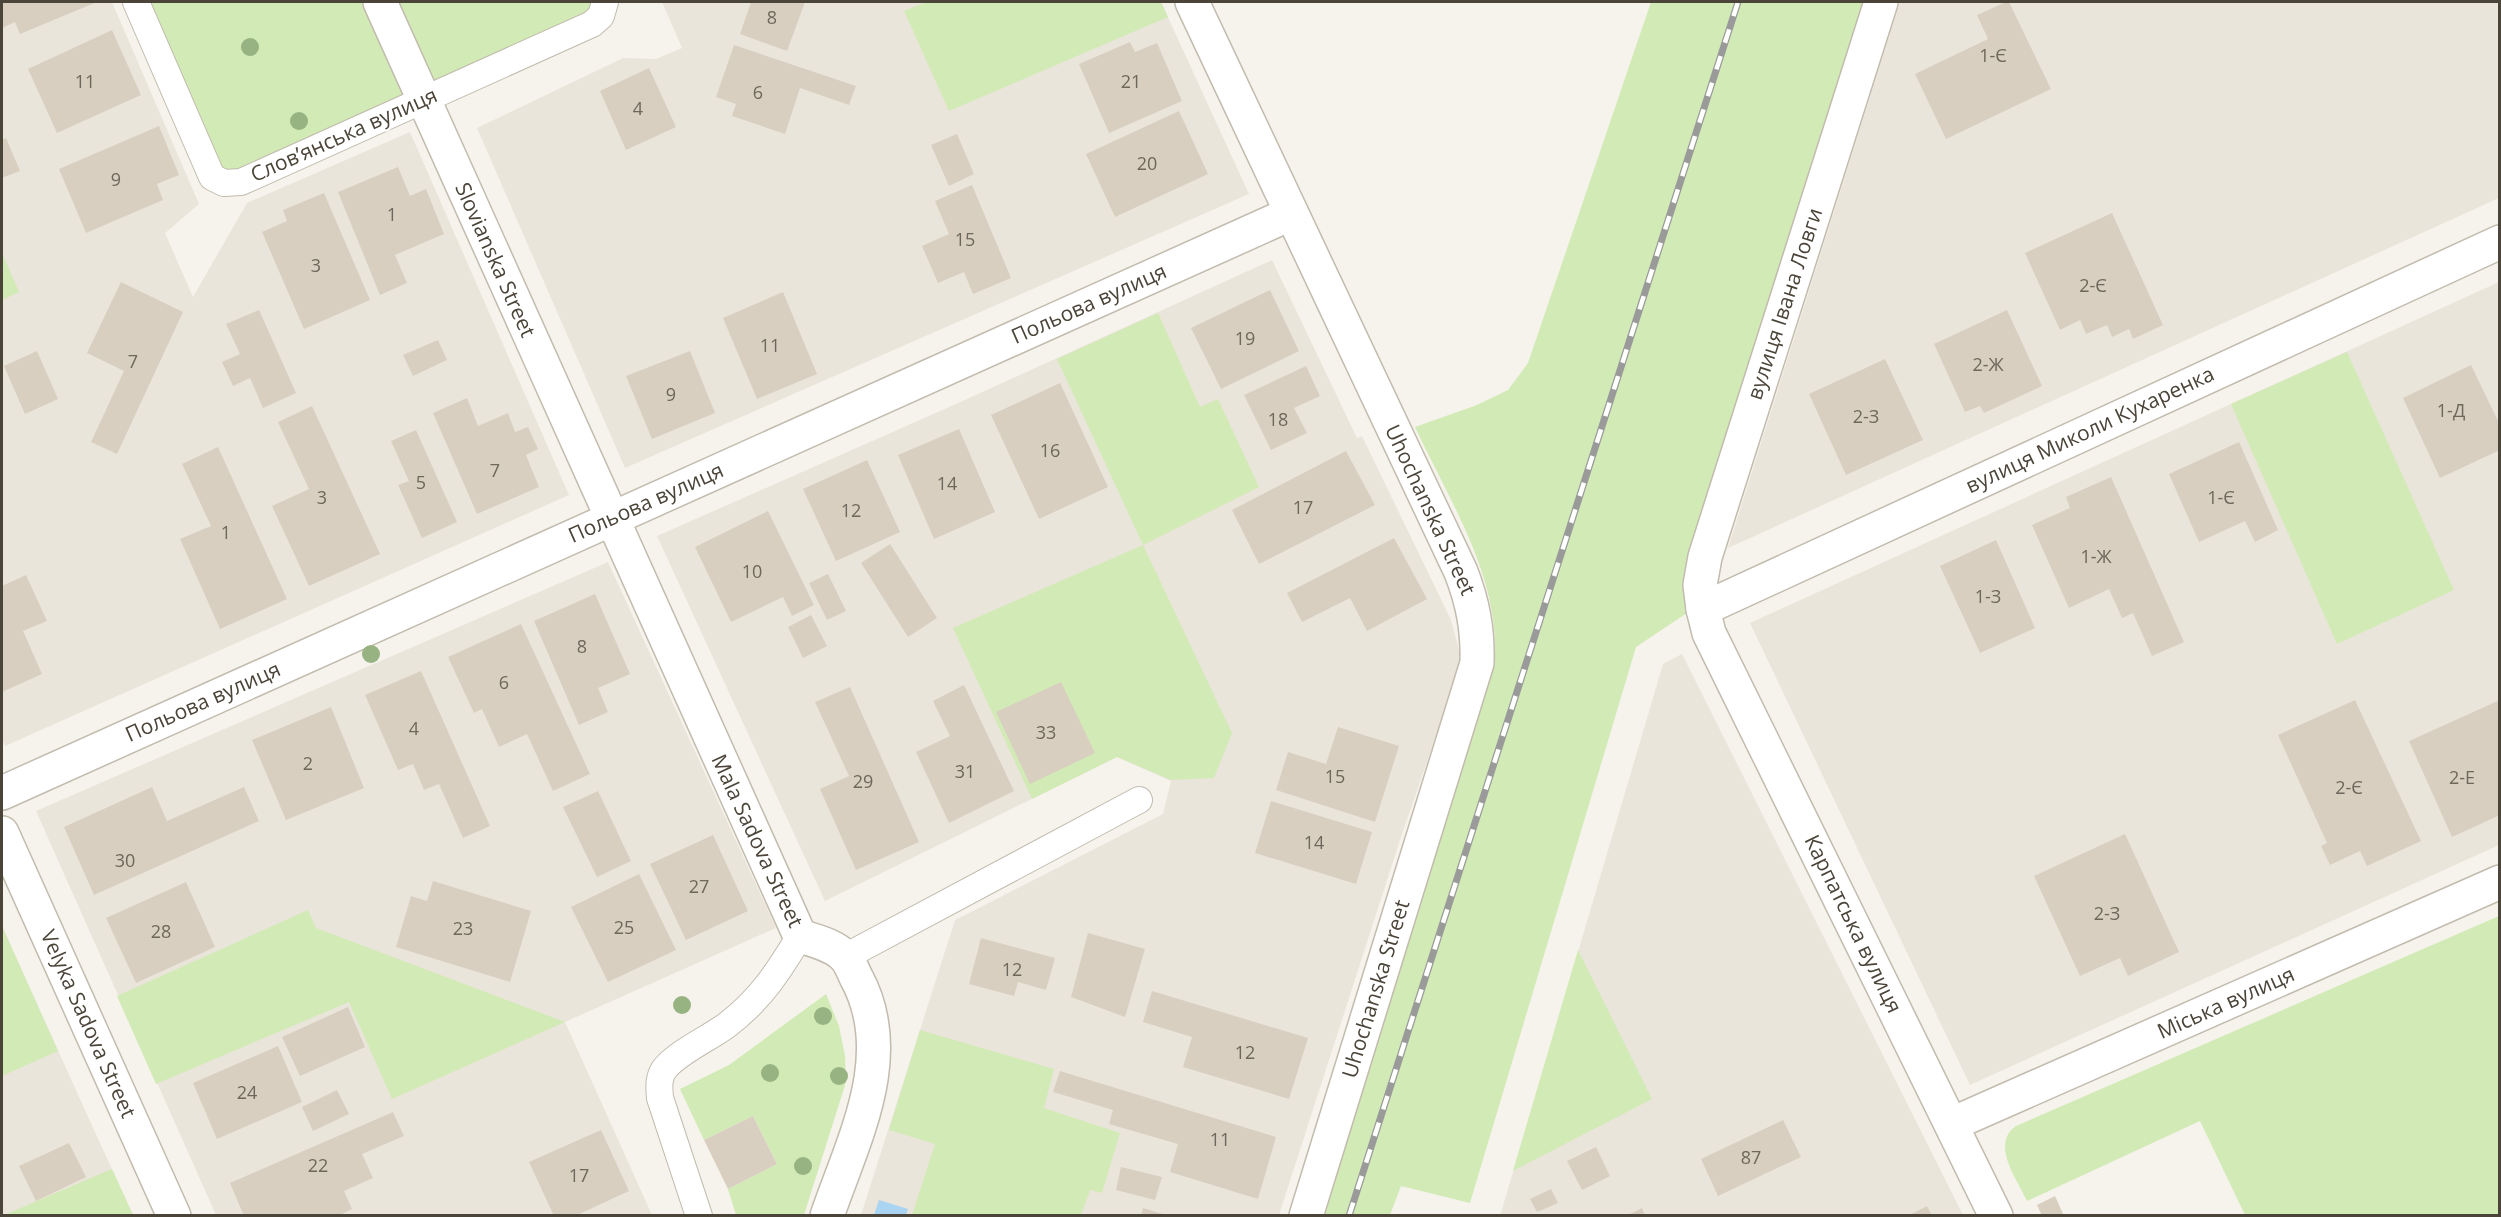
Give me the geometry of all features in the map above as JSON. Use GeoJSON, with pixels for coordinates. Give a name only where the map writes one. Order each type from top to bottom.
{"type":"FeatureCollection","features":[{"type":"Feature","properties":{"kind":"street","name":"Slovianska Street"},"geometry":{"type":"LineString","coordinates":[[380,2],[610,519]]}},
{"type":"Feature","properties":{"kind":"street","name":"Uhochanska Street"},"geometry":{"type":"LineString","coordinates":[[1192,2],[1290,214],[1461,572],[1473,603],[1478,635],[1477,663],[1306,1215]]}},
{"type":"Feature","properties":{"kind":"street","name":"вулиця Івана Ловги"},"geometry":{"type":"LineString","coordinates":[[1706,621],[1700,585],[1705,557],[1881,2]]}},
{"type":"Feature","properties":{"kind":"street","name":"Польова вулиця"},"geometry":{"type":"LineString","coordinates":[[2,793],[1290,214]]}},
{"type":"Feature","properties":{"kind":"street","name":"вулиця Миколи Кухаренка"},"geometry":{"type":"LineString","coordinates":[[1706,621],[2499,242]]}},
{"type":"Feature","properties":{"kind":"street","name":"Mala Sadova Street"},"geometry":{"type":"LineString","coordinates":[[610,519],[800,936],[826,944],[845,957]]}},
{"type":"Feature","properties":{"kind":"street","name":"Карпатська вулиця"},"geometry":{"type":"LineString","coordinates":[[1706,621],[1996,1215]]}},
{"type":"Feature","properties":{"kind":"street","name":"Velyka Sadova Street"},"geometry":{"type":"LineString","coordinates":[[3,842],[174,1215]]}},
{"type":"Feature","properties":{"kind":"street","name":"Міська вулиця"},"geometry":{"type":"LineString","coordinates":[[1952,1124],[2499,882]]}},
{"type":"Feature","properties":{"kind":"street"},"geometry":{"type":"LineString","coordinates":[[827,1215],[870,1091],[875,1059],[873,1027],[864,992],[845,957]]}},
{"type":"Feature","properties":{"kind":"lane","name":"Словʼянська вулиця"},"geometry":{"type":"LineString","coordinates":[[136,2],[212,177],[224,183],[241,182],[592,24],[601,16],[605,2]]}},
{"type":"Feature","properties":{"kind":"lane"},"geometry":{"type":"LineString","coordinates":[[845,957],[1140,800]]}},
{"type":"Feature","properties":{"kind":"lane"},"geometry":{"type":"LineString","coordinates":[[699,1215],[660,1098],[659,1082],[665,1068],[727,1025],[753,1003],[773,982],[800,936]]}},
{"type":"Feature","properties":{"kind":"shaded area"},"geometry":{"type":"Polygon","coordinates":[[[2,2],[112,2],[199,204],[165,233],[193,297],[247,203],[410,132],[569,495],[5,746],[2,738],[2,2]]]}},
{"type":"Feature","properties":{"kind":"shaded area"},"geometry":{"type":"Polygon","coordinates":[[[662,2],[1161,2],[1249,194],[625,468],[477,128],[623,58],[656,59],[682,48],[662,2]]]}},
{"type":"Feature","properties":{"kind":"shaded area"},"geometry":{"type":"Polygon","coordinates":[[[1900,2],[2499,2],[2499,198],[1728,548],[1900,2]]]}},
{"type":"Feature","properties":{"kind":"shaded area"},"geometry":{"type":"Polygon","coordinates":[[[1272,260],[1357,438],[1362,436],[1451,620],[1460,654],[1457,675],[1401,837],[1279,1215],[861,1215],[955,920],[1163,814],[1171,781],[1117,757],[825,901],[657,536],[956,404],[1272,260]]]}},
{"type":"Feature","properties":{"kind":"shaded area"},"geometry":{"type":"Polygon","coordinates":[[[2499,282],[2499,845],[1970,1085],[1750,623],[2499,282]]]}},
{"type":"Feature","properties":{"kind":"shaded area"},"geometry":{"type":"Polygon","coordinates":[[[608,562],[776,928],[565,1022],[652,1215],[216,1215],[36,811],[608,562]]]}},
{"type":"Feature","properties":{"kind":"shaded area"},"geometry":{"type":"Polygon","coordinates":[[[1682,654],[1963,1215],[1500,1216],[1663,664],[1682,654]]]}},
{"type":"Feature","properties":{"kind":"shaded area"},"geometry":{"type":"Polygon","coordinates":[[[2,926],[84,1108],[133,1215],[2,1215],[2,926]]]}},
{"type":"Feature","properties":{"kind":"green space"},"geometry":{"type":"Polygon","coordinates":[[[136,2],[605,2],[605,8],[224,183],[136,2]]]}},
{"type":"Feature","properties":{"kind":"green space"},"geometry":{"type":"Polygon","coordinates":[[[926,2],[1161,2],[1168,17],[949,111],[904,11],[926,2]]]}},
{"type":"Feature","properties":{"kind":"green space"},"geometry":{"type":"Polygon","coordinates":[[[1651,2],[1868,2],[1687,582],[1687,613],[1636,647],[1470,1203],[1401,1186],[1390,1215],[1317,1216],[1495,652],[1488,593],[1479,564],[1455,508],[1415,427],[1477,405],[1508,390],[1528,363],[1651,2]]]}},
{"type":"Feature","properties":{"kind":"green space"},"geometry":{"type":"Polygon","coordinates":[[[2,253],[19,292],[2,300],[2,253]]]}},
{"type":"Feature","properties":{"kind":"green space"},"geometry":{"type":"Polygon","coordinates":[[[1158,313],[1200,407],[1218,399],[1259,487],[1143,545],[1057,359],[1158,313]]]}},
{"type":"Feature","properties":{"kind":"green space"},"geometry":{"type":"Polygon","coordinates":[[[2347,352],[2454,590],[2337,644],[2231,404],[2347,352]]]}},
{"type":"Feature","properties":{"kind":"green space"},"geometry":{"type":"Polygon","coordinates":[[[1143,545],[1232,733],[1214,778],[1171,780],[1117,757],[1032,799],[953,628],[1143,545]]]}},
{"type":"Feature","properties":{"kind":"green space"},"geometry":{"type":"Polygon","coordinates":[[[308,910],[316,928],[565,1022],[392,1099],[349,1002],[156,1084],[117,996],[308,910]]]}},
{"type":"Feature","properties":{"kind":"green space"},"geometry":{"type":"Polygon","coordinates":[[[2499,916],[2499,1215],[2245,1215],[2200,1121],[2027,1201],[2012,1172],[2005,1152],[2005,1142],[2009,1133],[2016,1126],[2499,916]]]}},
{"type":"Feature","properties":{"kind":"green space"},"geometry":{"type":"Polygon","coordinates":[[[2,926],[58,1051],[2,1076],[2,926]]]}},
{"type":"Feature","properties":{"kind":"green space"},"geometry":{"type":"Polygon","coordinates":[[[1578,950],[1652,1099],[1513,1171],[1578,950]]]}},
{"type":"Feature","properties":{"kind":"green space"},"geometry":{"type":"Polygon","coordinates":[[[826,994],[839,1026],[845,1056],[846,1082],[804,1215],[736,1215],[728,1189],[777,1164],[753,1116],[704,1140],[680,1089],[729,1065],[826,994]]]}},
{"type":"Feature","properties":{"kind":"green space"},"geometry":{"type":"Polygon","coordinates":[[[920,1030],[1054,1069],[1044,1108],[1120,1133],[1102,1193],[1090,1190],[1081,1215],[912,1215],[935,1144],[889,1130],[920,1030]]]}},
{"type":"Feature","properties":{"kind":"green space"},"geometry":{"type":"Polygon","coordinates":[[[112,1169],[133,1215],[4,1215],[112,1169]]]}},
{"type":"Feature","properties":{"kind":"water"},"geometry":{"type":"Polygon","coordinates":[[[879,1200],[908,1209],[906,1215],[874,1215],[879,1200]]]}},
{"type":"Feature","properties":{"kind":"building"},"geometry":{"type":"Polygon","coordinates":[[[2,2],[97,2],[20,34],[15,22],[2,28],[2,2]]]}},
{"type":"Feature","properties":{"kind":"building"},"geometry":{"type":"Polygon","coordinates":[[[751,2],[805,2],[787,51],[740,34],[751,2]]]}},
{"type":"Feature","properties":{"kind":"building"},"geometry":{"type":"Polygon","coordinates":[[[2009,2],[2051,89],[1946,139],[1915,74],[1988,39],[1977,15],[2009,2]]]}},
{"type":"Feature","properties":{"kind":"building"},"geometry":{"type":"Polygon","coordinates":[[[112,30],[141,95],[57,133],[28,69],[112,30]]]}},
{"type":"Feature","properties":{"kind":"building"},"geometry":{"type":"Polygon","coordinates":[[[1130,42],[1135,52],[1157,43],[1182,101],[1109,133],[1079,64],[1130,42]]]}},
{"type":"Feature","properties":{"kind":"building"},"geometry":{"type":"Polygon","coordinates":[[[734,45],[856,86],[849,105],[800,88],[785,134],[732,116],[736,104],[716,97],[734,45]]]}},
{"type":"Feature","properties":{"kind":"building"},"geometry":{"type":"Polygon","coordinates":[[[649,68],[676,127],[626,150],[600,91],[649,68]]]}},
{"type":"Feature","properties":{"kind":"building"},"geometry":{"type":"Polygon","coordinates":[[[1179,111],[1208,174],[1115,217],[1086,154],[1179,111]]]}},
{"type":"Feature","properties":{"kind":"building"},"geometry":{"type":"Polygon","coordinates":[[[159,126],[179,175],[157,184],[163,200],[86,233],[59,169],[159,126]]]}},
{"type":"Feature","properties":{"kind":"building"},"geometry":{"type":"Polygon","coordinates":[[[957,134],[974,174],[949,186],[931,145],[957,134]]]}},
{"type":"Feature","properties":{"kind":"building"},"geometry":{"type":"Polygon","coordinates":[[[6,138],[20,171],[2,178],[2,140],[6,138]]]}},
{"type":"Feature","properties":{"kind":"building"},"geometry":{"type":"Polygon","coordinates":[[[398,167],[410,196],[426,189],[444,234],[395,255],[407,283],[380,295],[338,192],[398,167]]]}},
{"type":"Feature","properties":{"kind":"building"},"geometry":{"type":"Polygon","coordinates":[[[972,185],[1011,278],[973,294],[964,272],[938,283],[922,246],[949,234],[935,201],[972,185]]]}},
{"type":"Feature","properties":{"kind":"building"},"geometry":{"type":"Polygon","coordinates":[[[324,193],[370,300],[304,329],[262,232],[287,221],[283,210],[324,193]]]}},
{"type":"Feature","properties":{"kind":"building"},"geometry":{"type":"Polygon","coordinates":[[[2112,213],[2163,325],[2133,339],[2129,329],[2112,337],[2107,325],[2086,334],[2080,320],[2060,330],[2025,253],[2112,213]]]}},
{"type":"Feature","properties":{"kind":"building"},"geometry":{"type":"Polygon","coordinates":[[[121,282],[183,312],[117,454],[91,442],[124,371],[87,353],[121,282]]]}},
{"type":"Feature","properties":{"kind":"building"},"geometry":{"type":"Polygon","coordinates":[[[1270,290],[1299,351],[1221,389],[1191,328],[1270,290]]]}},
{"type":"Feature","properties":{"kind":"building"},"geometry":{"type":"Polygon","coordinates":[[[783,292],[817,374],[757,399],[723,318],[783,292]]]}},
{"type":"Feature","properties":{"kind":"building"},"geometry":{"type":"Polygon","coordinates":[[[259,310],[296,393],[263,408],[250,378],[233,386],[222,362],[240,354],[226,324],[259,310]]]}},
{"type":"Feature","properties":{"kind":"building"},"geometry":{"type":"Polygon","coordinates":[[[2007,310],[2042,386],[1984,413],[1980,406],[1965,412],[1934,344],[2007,310]]]}},
{"type":"Feature","properties":{"kind":"building"},"geometry":{"type":"Polygon","coordinates":[[[438,340],[447,360],[413,376],[403,355],[438,340]]]}},
{"type":"Feature","properties":{"kind":"building"},"geometry":{"type":"Polygon","coordinates":[[[37,351],[58,399],[25,414],[4,366],[37,351]]]}},
{"type":"Feature","properties":{"kind":"building"},"geometry":{"type":"Polygon","coordinates":[[[690,351],[715,413],[652,439],[626,376],[690,351]]]}},
{"type":"Feature","properties":{"kind":"building"},"geometry":{"type":"Polygon","coordinates":[[[1885,359],[1923,440],[1846,475],[1809,394],[1885,359]]]}},
{"type":"Feature","properties":{"kind":"building"},"geometry":{"type":"Polygon","coordinates":[[[2471,365],[2500,425],[2500,450],[2440,478],[2403,398],[2471,365]]]}},
{"type":"Feature","properties":{"kind":"building"},"geometry":{"type":"Polygon","coordinates":[[[1306,366],[1320,396],[1294,408],[1307,433],[1271,450],[1244,395],[1306,366]]]}},
{"type":"Feature","properties":{"kind":"building"},"geometry":{"type":"Polygon","coordinates":[[[1060,383],[1108,487],[1039,519],[991,415],[1060,383]]]}},
{"type":"Feature","properties":{"kind":"building"},"geometry":{"type":"Polygon","coordinates":[[[467,398],[478,426],[508,413],[515,432],[528,427],[538,449],[526,455],[539,487],[477,514],[433,413],[467,398]]]}},
{"type":"Feature","properties":{"kind":"building"},"geometry":{"type":"Polygon","coordinates":[[[312,406],[380,554],[309,586],[272,506],[309,489],[278,422],[312,406]]]}},
{"type":"Feature","properties":{"kind":"building"},"geometry":{"type":"Polygon","coordinates":[[[959,429],[995,512],[934,539],[898,455],[959,429]]]}},
{"type":"Feature","properties":{"kind":"building"},"geometry":{"type":"Polygon","coordinates":[[[416,430],[457,522],[422,538],[398,485],[409,481],[391,441],[416,430]]]}},
{"type":"Feature","properties":{"kind":"building"},"geometry":{"type":"Polygon","coordinates":[[[2239,442],[2278,530],[2255,542],[2245,521],[2199,542],[2169,474],[2239,442]]]}},
{"type":"Feature","properties":{"kind":"building"},"geometry":{"type":"Polygon","coordinates":[[[218,447],[287,599],[220,629],[180,539],[211,526],[182,464],[218,447]]]}},
{"type":"Feature","properties":{"kind":"building"},"geometry":{"type":"Polygon","coordinates":[[[1346,451],[1375,505],[1259,564],[1232,510],[1346,451]]]}},
{"type":"Feature","properties":{"kind":"building"},"geometry":{"type":"Polygon","coordinates":[[[867,460],[900,532],[836,561],[803,489],[867,460]]]}},
{"type":"Feature","properties":{"kind":"building"},"geometry":{"type":"Polygon","coordinates":[[[2111,477],[2184,642],[2152,656],[2133,613],[2122,618],[2109,589],[2069,608],[2032,525],[2070,508],[2066,497],[2111,477]]]}},
{"type":"Feature","properties":{"kind":"building"},"geometry":{"type":"Polygon","coordinates":[[[768,511],[814,605],[792,616],[783,597],[731,622],[695,547],[768,511]]]}},
{"type":"Feature","properties":{"kind":"building"},"geometry":{"type":"Polygon","coordinates":[[[1394,538],[1427,599],[1367,631],[1350,598],[1302,622],[1287,593],[1394,538]]]}},
{"type":"Feature","properties":{"kind":"building"},"geometry":{"type":"Polygon","coordinates":[[[1996,540],[2035,628],[1980,653],[1940,566],[1996,540]]]}},
{"type":"Feature","properties":{"kind":"building"},"geometry":{"type":"Polygon","coordinates":[[[890,544],[937,618],[908,637],[861,563],[890,544]]]}},
{"type":"Feature","properties":{"kind":"building"},"geometry":{"type":"Polygon","coordinates":[[[828,574],[846,611],[827,620],[809,583],[828,574]]]}},
{"type":"Feature","properties":{"kind":"building"},"geometry":{"type":"Polygon","coordinates":[[[26,575],[47,621],[23,631],[42,674],[2,692],[2,586],[26,575]]]}},
{"type":"Feature","properties":{"kind":"building"},"geometry":{"type":"Polygon","coordinates":[[[595,594],[630,674],[598,688],[608,712],[579,725],[534,621],[595,594]]]}},
{"type":"Feature","properties":{"kind":"building"},"geometry":{"type":"Polygon","coordinates":[[[811,615],[827,646],[803,658],[788,627],[811,615]]]}},
{"type":"Feature","properties":{"kind":"building"},"geometry":{"type":"Polygon","coordinates":[[[521,624],[590,774],[553,791],[527,734],[499,747],[482,709],[474,713],[448,657],[521,624]]]}},
{"type":"Feature","properties":{"kind":"building"},"geometry":{"type":"Polygon","coordinates":[[[421,671],[490,826],[463,838],[439,784],[424,790],[413,764],[398,770],[365,695],[421,671]]]}},
{"type":"Feature","properties":{"kind":"building"},"geometry":{"type":"Polygon","coordinates":[[[1061,682],[1095,753],[1030,784],[996,712],[1061,682]]]}},
{"type":"Feature","properties":{"kind":"building"},"geometry":{"type":"Polygon","coordinates":[[[964,685],[1014,791],[949,823],[916,752],[950,736],[933,701],[964,685]]]}},
{"type":"Feature","properties":{"kind":"building"},"geometry":{"type":"Polygon","coordinates":[[[850,687],[919,842],[856,870],[820,789],[849,776],[815,702],[850,687]]]}},
{"type":"Feature","properties":{"kind":"building"},"geometry":{"type":"Polygon","coordinates":[[[2355,700],[2421,841],[2367,866],[2360,851],[2330,865],[2321,846],[2327,843],[2278,735],[2355,700]]]}},
{"type":"Feature","properties":{"kind":"building"},"geometry":{"type":"Polygon","coordinates":[[[2500,700],[2500,815],[2452,837],[2409,741],[2500,700]]]}},
{"type":"Feature","properties":{"kind":"building"},"geometry":{"type":"Polygon","coordinates":[[[331,707],[364,788],[286,820],[252,740],[331,707]]]}},
{"type":"Feature","properties":{"kind":"building"},"geometry":{"type":"Polygon","coordinates":[[[1338,727],[1399,746],[1375,822],[1276,790],[1288,752],[1326,764],[1338,727]]]}},
{"type":"Feature","properties":{"kind":"building"},"geometry":{"type":"Polygon","coordinates":[[[152,787],[167,821],[244,787],[259,821],[94,895],[64,827],[152,787]]]}},
{"type":"Feature","properties":{"kind":"building"},"geometry":{"type":"Polygon","coordinates":[[[598,791],[631,861],[597,877],[563,807],[598,791]]]}},
{"type":"Feature","properties":{"kind":"building"},"geometry":{"type":"Polygon","coordinates":[[[1271,801],[1372,832],[1356,884],[1255,853],[1271,801]]]}},
{"type":"Feature","properties":{"kind":"building"},"geometry":{"type":"Polygon","coordinates":[[[2125,834],[2179,952],[2128,976],[2120,958],[2080,976],[2034,876],[2125,834]]]}},
{"type":"Feature","properties":{"kind":"building"},"geometry":{"type":"Polygon","coordinates":[[[713,835],[748,911],[686,940],[650,864],[713,835]]]}},
{"type":"Feature","properties":{"kind":"building"},"geometry":{"type":"Polygon","coordinates":[[[639,874],[676,950],[608,982],[571,907],[639,874]]]}},
{"type":"Feature","properties":{"kind":"building"},"geometry":{"type":"Polygon","coordinates":[[[433,881],[531,911],[510,982],[396,947],[411,896],[427,901],[433,881]]]}},
{"type":"Feature","properties":{"kind":"building"},"geometry":{"type":"Polygon","coordinates":[[[186,882],[215,947],[136,983],[106,918],[186,882]]]}},
{"type":"Feature","properties":{"kind":"building"},"geometry":{"type":"Polygon","coordinates":[[[1088,933],[1145,949],[1125,1017],[1071,997],[1088,933]]]}},
{"type":"Feature","properties":{"kind":"building"},"geometry":{"type":"Polygon","coordinates":[[[981,938],[1055,958],[1046,990],[1018,982],[1014,996],[969,984],[981,938]]]}},
{"type":"Feature","properties":{"kind":"building"},"geometry":{"type":"Polygon","coordinates":[[[1152,991],[1308,1038],[1289,1099],[1183,1067],[1192,1037],[1143,1022],[1152,991]]]}},
{"type":"Feature","properties":{"kind":"building"},"geometry":{"type":"Polygon","coordinates":[[[348,1007],[365,1047],[300,1076],[282,1037],[348,1007]]]}},
{"type":"Feature","properties":{"kind":"building"},"geometry":{"type":"Polygon","coordinates":[[[278,1046],[302,1102],[217,1139],[193,1083],[278,1046]]]}},
{"type":"Feature","properties":{"kind":"building"},"geometry":{"type":"Polygon","coordinates":[[[1060,1071],[1276,1137],[1258,1199],[1170,1172],[1178,1144],[1109,1124],[1113,1110],[1053,1092],[1060,1071]]]}},
{"type":"Feature","properties":{"kind":"building"},"geometry":{"type":"Polygon","coordinates":[[[337,1090],[349,1114],[313,1131],[302,1107],[337,1090]]]}},
{"type":"Feature","properties":{"kind":"building"},"geometry":{"type":"Polygon","coordinates":[[[393,1112],[404,1136],[362,1154],[373,1178],[344,1191],[352,1209],[338,1216],[244,1216],[230,1183],[393,1112]]]}},
{"type":"Feature","properties":{"kind":"building"},"geometry":{"type":"Polygon","coordinates":[[[753,1116],[777,1164],[728,1189],[704,1140],[753,1116]]]}},
{"type":"Feature","properties":{"kind":"building"},"geometry":{"type":"Polygon","coordinates":[[[1783,1120],[1801,1157],[1718,1196],[1701,1159],[1783,1120]]]}},
{"type":"Feature","properties":{"kind":"building"},"geometry":{"type":"Polygon","coordinates":[[[601,1130],[629,1191],[575,1216],[554,1216],[529,1162],[601,1130]]]}},
{"type":"Feature","properties":{"kind":"building"},"geometry":{"type":"Polygon","coordinates":[[[69,1143],[86,1177],[36,1201],[19,1166],[69,1143]]]}},
{"type":"Feature","properties":{"kind":"building"},"geometry":{"type":"Polygon","coordinates":[[[1596,1147],[1610,1176],[1582,1190],[1567,1161],[1596,1147]]]}},
{"type":"Feature","properties":{"kind":"building"},"geometry":{"type":"Polygon","coordinates":[[[1121,1167],[1162,1177],[1155,1200],[1116,1190],[1121,1167]]]}},
{"type":"Feature","properties":{"kind":"building"},"geometry":{"type":"Polygon","coordinates":[[[1551,1189],[1558,1203],[1537,1212],[1530,1199],[1551,1189]]]}},
{"type":"Feature","properties":{"kind":"building"},"geometry":{"type":"Polygon","coordinates":[[[2055,1196],[2064,1216],[2042,1216],[2037,1205],[2055,1196]]]}},
{"type":"Feature","properties":{"kind":"building"},"geometry":{"type":"Polygon","coordinates":[[[1927,1206],[1932,1216],[1908,1216],[1927,1206]]]}},
{"type":"Feature","properties":{"kind":"building"},"geometry":{"type":"Polygon","coordinates":[[[1143,1208],[1166,1215],[1166,1216],[1141,1216],[1143,1208]]]}},
{"type":"Feature","properties":{"kind":"building"},"geometry":{"type":"Polygon","coordinates":[[[1642,1208],[1645,1216],[1626,1216],[1642,1208]]]}},
{"type":"Feature","properties":{"kind":"railway"},"geometry":{"type":"LineString","coordinates":[[1349,1216],[1738,2]]}}]}
